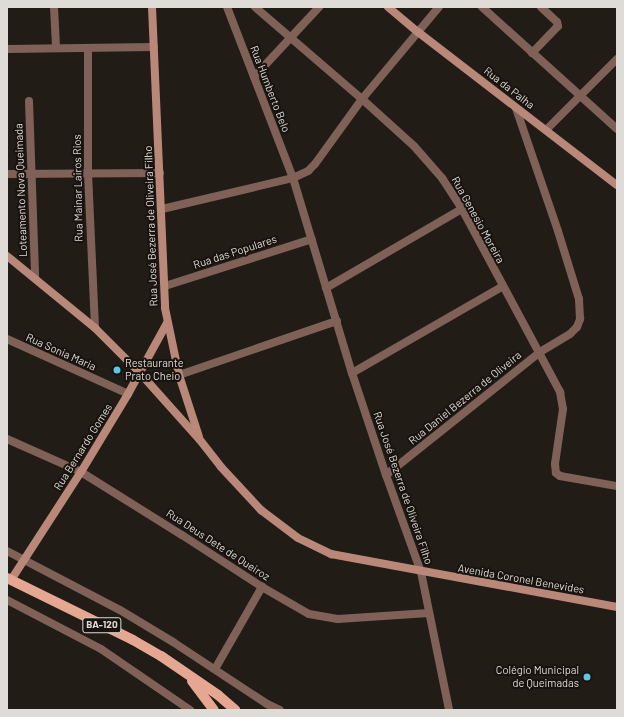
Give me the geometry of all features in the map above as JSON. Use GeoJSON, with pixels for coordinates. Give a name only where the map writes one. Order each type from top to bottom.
{"type":"FeatureCollection","features":[{"type":"Feature","properties":{"kind":"main road","name":"Rua José Bezerra de Oliveira Filho"},"geometry":{"type":"LineString","coordinates":[[152,7],[168,323],[179,374],[200,440]]}},
{"type":"Feature","properties":{"kind":"main road","name":"Rua da Palha"},"geometry":{"type":"LineString","coordinates":[[388,7],[418,32],[617,185]]}},
{"type":"Feature","properties":{"kind":"main road","name":"Loteamento Nova Queimada"},"geometry":{"type":"LineString","coordinates":[[7,256],[35,277],[94,328],[140,373]]}},
{"type":"Feature","properties":{"kind":"main road","name":"Rua Bernardo Gomes"},"geometry":{"type":"LineString","coordinates":[[9,579],[24,560],[81,472],[128,394],[168,323]]}},
{"type":"Feature","properties":{"kind":"main road","name":"Rua José Bezerra de Oliveira Filho"},"geometry":{"type":"LineString","coordinates":[[140,373],[200,440],[221,467],[261,510],[298,538],[331,554],[421,572]]}},
{"type":"Feature","properties":{"kind":"main road","name":"Avenida Coronel Benevides"},"geometry":{"type":"LineString","coordinates":[[421,572],[617,608]]}},
{"type":"Feature","properties":{"kind":"main road","name":"BA-120"},"geometry":{"type":"LineString","coordinates":[[9,579],[133,640],[161,656],[188,676],[225,710]]}},
{"type":"Feature","properties":{"kind":"main road"},"geometry":{"type":"LineString","coordinates":[[188,676],[214,710]]}},
{"type":"Feature","properties":{"kind":"main road"},"geometry":{"type":"LineString","coordinates":[[188,676],[218,695],[235,710]]}},
{"type":"Feature","properties":{"kind":"street"},"geometry":{"type":"LineString","coordinates":[[54,7],[56,47]]}},
{"type":"Feature","properties":{"kind":"street","name":"Rua Humberto Belo"},"geometry":{"type":"LineString","coordinates":[[227,7],[293,178]]}},
{"type":"Feature","properties":{"kind":"street"},"geometry":{"type":"LineString","coordinates":[[255,7],[362,99]]}},
{"type":"Feature","properties":{"kind":"street"},"geometry":{"type":"LineString","coordinates":[[254,77],[319,7]]}},
{"type":"Feature","properties":{"kind":"street"},"geometry":{"type":"LineString","coordinates":[[162,209],[293,178],[308,171],[315,164],[362,99],[439,7]]}},
{"type":"Feature","properties":{"kind":"street"},"geometry":{"type":"LineString","coordinates":[[482,7],[617,129]]}},
{"type":"Feature","properties":{"kind":"street"},"geometry":{"type":"LineString","coordinates":[[532,53],[558,26],[557,22],[541,7]]}},
{"type":"Feature","properties":{"kind":"street"},"geometry":{"type":"LineString","coordinates":[[7,49],[56,47],[154,47]]}},
{"type":"Feature","properties":{"kind":"street","name":"Rua Mainar Lairos Rios"},"geometry":{"type":"LineString","coordinates":[[88,48],[88,173],[94,328]]}},
{"type":"Feature","properties":{"kind":"street"},"geometry":{"type":"LineString","coordinates":[[546,130],[617,59]]}},
{"type":"Feature","properties":{"kind":"street","name":"Rua Genesio Moreira"},"geometry":{"type":"LineString","coordinates":[[362,99],[430,163],[462,209],[540,352],[560,392],[562,401],[563,409],[555,464],[556,473],[560,476],[617,486]]}},
{"type":"Feature","properties":{"kind":"street","name":"Loteamento Nova Queimada"},"geometry":{"type":"LineString","coordinates":[[28,101],[35,277]]}},
{"type":"Feature","properties":{"kind":"street"},"geometry":{"type":"LineString","coordinates":[[516,108],[558,231],[579,299],[580,319],[577,327],[570,334],[540,352]]}},
{"type":"Feature","properties":{"kind":"street"},"geometry":{"type":"LineString","coordinates":[[7,174],[160,173]]}},
{"type":"Feature","properties":{"kind":"street","name":"Rua José Bezerra de Oliveira Filho"},"geometry":{"type":"LineString","coordinates":[[293,178],[352,372],[386,475],[421,572]]}},
{"type":"Feature","properties":{"kind":"street"},"geometry":{"type":"LineString","coordinates":[[326,288],[462,209]]}},
{"type":"Feature","properties":{"kind":"street","name":"Rua das Populares"},"geometry":{"type":"LineString","coordinates":[[165,286],[312,238]]}},
{"type":"Feature","properties":{"kind":"street"},"geometry":{"type":"LineString","coordinates":[[352,372],[503,286]]}},
{"type":"Feature","properties":{"kind":"street"},"geometry":{"type":"LineString","coordinates":[[179,374],[336,321]]}},
{"type":"Feature","properties":{"kind":"street","name":"Rua Sonia Maria"},"geometry":{"type":"LineString","coordinates":[[7,339],[128,394]]}},
{"type":"Feature","properties":{"kind":"street","name":"Rua Daniel Bezerra de Oliveira"},"geometry":{"type":"LineString","coordinates":[[386,475],[540,352]]}},
{"type":"Feature","properties":{"kind":"street","name":"Rua Deus Dete de Queiroz"},"geometry":{"type":"LineString","coordinates":[[7,438],[81,472],[182,534],[262,587],[309,614],[322,618],[358,619],[429,613]]}},
{"type":"Feature","properties":{"kind":"street"},"geometry":{"type":"LineString","coordinates":[[7,551],[120,610],[215,669],[267,704],[280,710]]}},
{"type":"Feature","properties":{"kind":"street"},"geometry":{"type":"LineString","coordinates":[[421,572],[449,710]]}},
{"type":"Feature","properties":{"kind":"street"},"geometry":{"type":"LineString","coordinates":[[215,669],[262,587]]}},
{"type":"Feature","properties":{"kind":"street"},"geometry":{"type":"LineString","coordinates":[[7,600],[101,649],[190,710]]}},
{"type":"Feature","properties":{"kind":"place","name":"Restaurante Prato Cheio"},"geometry":{"type":"Point","coordinates":[117,370]}},
{"type":"Feature","properties":{"kind":"place","name":"Colégio Municipal de Queimadas"},"geometry":{"type":"Point","coordinates":[587,677]}}]}
